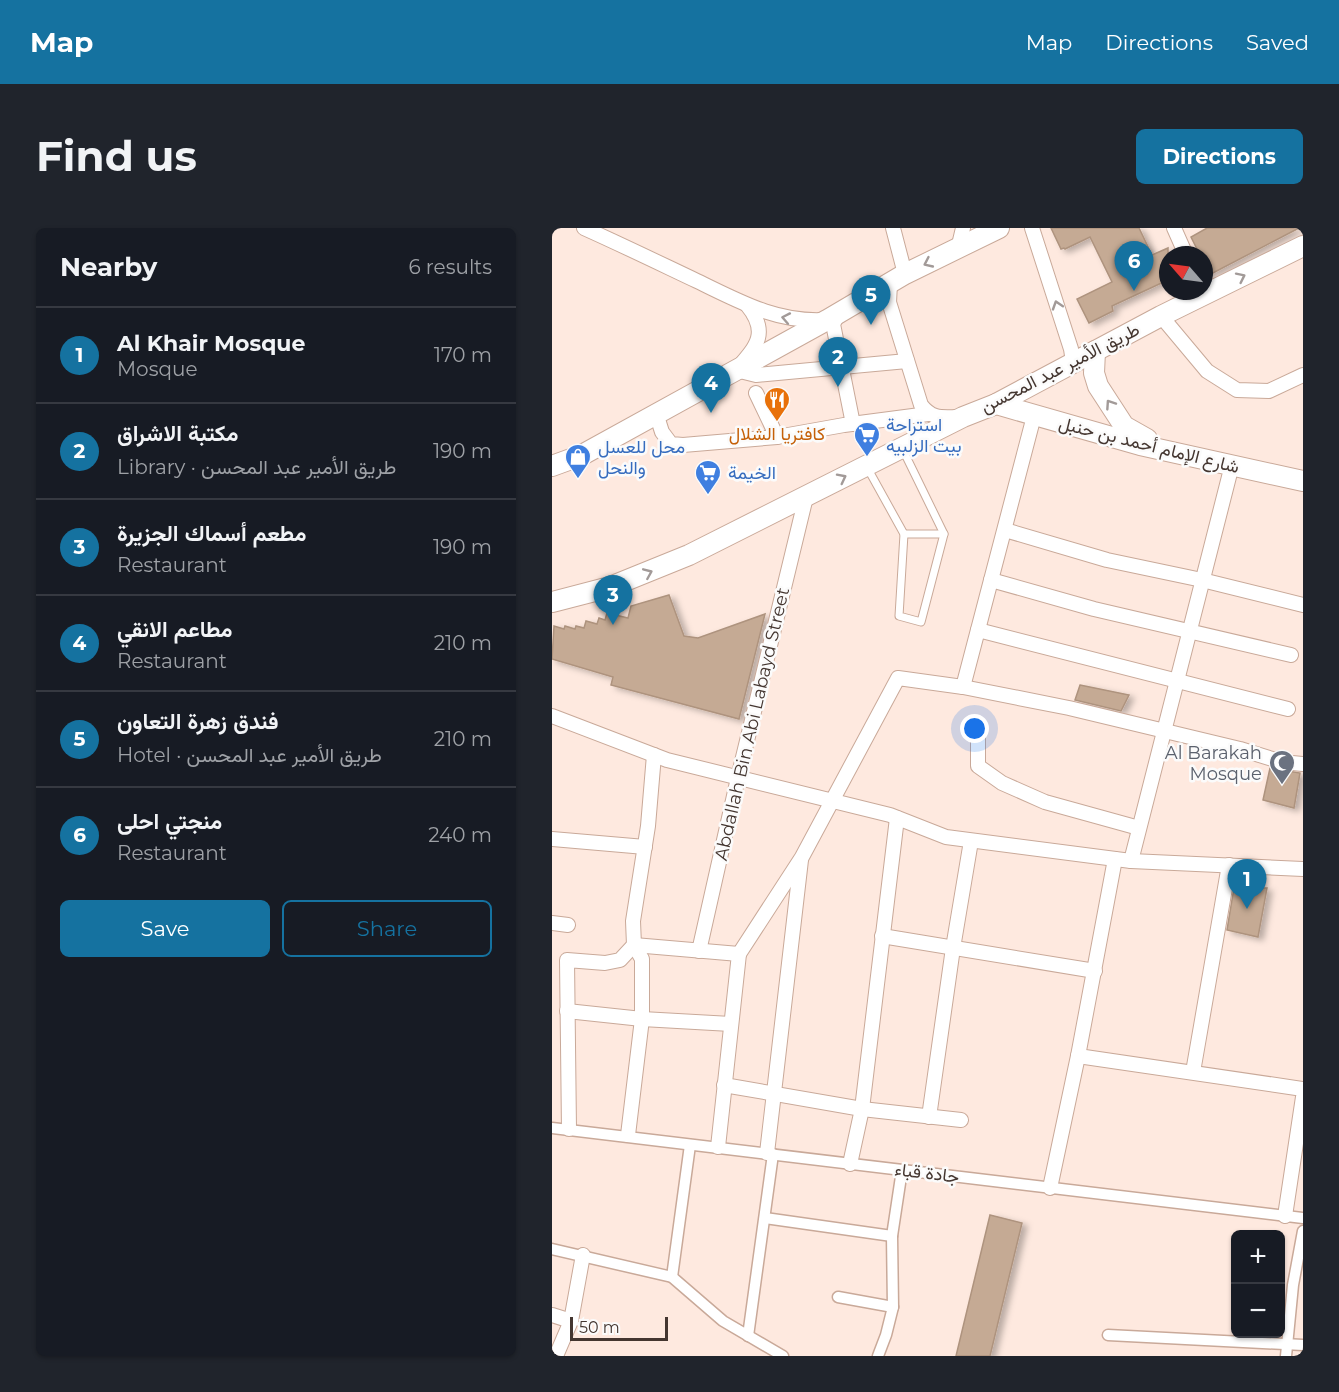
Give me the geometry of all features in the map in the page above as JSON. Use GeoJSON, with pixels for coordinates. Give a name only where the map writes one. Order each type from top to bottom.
{"type":"FeatureCollection","features":[{"type":"Feature","properties":{"kind":"main road"},"geometry":{"type":"LineString","coordinates":[[552,466],[582,455],[898,279],[999,228]]}},
{"type":"Feature","properties":{"kind":"main road","name":"طريق الأمير عبد المحسن"},"geometry":{"type":"LineString","coordinates":[[1213,288],[1303,246]]}},
{"type":"Feature","properties":{"kind":"main road","name":"طريق الأمير عبد المحسن"},"geometry":{"type":"LineString","coordinates":[[552,602],[610,587],[689,555],[963,417],[996,404],[1190,300]]}},
{"type":"Feature","properties":{"kind":"main road"},"geometry":{"type":"LineString","coordinates":[[1095,351],[1094,373],[1098,386],[1124,426],[1171,452]]}},
{"type":"Feature","properties":{"kind":"main road","name":"شارع الإمام أحمد بن حنبل"},"geometry":{"type":"LineString","coordinates":[[996,404],[1171,452],[1303,481]]}},
{"type":"Feature","properties":{"kind":"street"},"geometry":{"type":"LineString","coordinates":[[584,228],[602,232],[747,305],[778,317],[802,321],[833,316],[853,424]]}},
{"type":"Feature","properties":{"kind":"street"},"geometry":{"type":"LineString","coordinates":[[892,228],[898,279],[889,302],[921,405],[928,414]]}},
{"type":"Feature","properties":{"kind":"street"},"geometry":{"type":"LineString","coordinates":[[958,249],[963,228]]}},
{"type":"Feature","properties":{"kind":"street"},"geometry":{"type":"LineString","coordinates":[[1032,228],[1071,349],[1073,362]]}},
{"type":"Feature","properties":{"kind":"street"},"geometry":{"type":"LineString","coordinates":[[1174,228],[1182,246]]}},
{"type":"Feature","properties":{"kind":"street"},"geometry":{"type":"LineString","coordinates":[[747,305],[756,316],[760,331],[755,348],[736,370],[756,375],[907,361]]}},
{"type":"Feature","properties":{"kind":"street"},"geometry":{"type":"LineString","coordinates":[[1161,316],[1207,371],[1237,390],[1269,391],[1303,375]]}},
{"type":"Feature","properties":{"kind":"street"},"geometry":{"type":"LineString","coordinates":[[756,393],[777,438]]}},
{"type":"Feature","properties":{"kind":"street"},"geometry":{"type":"LineString","coordinates":[[656,413],[662,432],[671,444],[731,443],[777,438],[853,424],[928,414],[937,417],[963,417]]}},
{"type":"Feature","properties":{"kind":"street"},"geometry":{"type":"LineString","coordinates":[[963,687],[1034,416]]}},
{"type":"Feature","properties":{"kind":"street"},"geometry":{"type":"LineString","coordinates":[[1131,861],[1232,465]]}},
{"type":"Feature","properties":{"kind":"street","name":"Abdallah Bin Abi Labayd Street"},"geometry":{"type":"LineString","coordinates":[[699,951],[806,497]]}},
{"type":"Feature","properties":{"kind":"street"},"geometry":{"type":"LineString","coordinates":[[1005,530],[1107,560],[1303,605]]}},
{"type":"Feature","properties":{"kind":"street"},"geometry":{"type":"LineString","coordinates":[[992,580],[1094,609],[1291,655]]}},
{"type":"Feature","properties":{"kind":"street"},"geometry":{"type":"LineString","coordinates":[[978,630],[1288,709]]}},
{"type":"Feature","properties":{"kind":"street"},"geometry":{"type":"LineString","coordinates":[[718,1147],[739,954],[802,857],[898,678],[963,687],[1069,708],[1240,749],[1282,762],[1303,764]]}},
{"type":"Feature","properties":{"kind":"street"},"geometry":{"type":"LineString","coordinates":[[552,716],[654,755],[897,818],[946,837],[1131,861],[1303,869]]}},
{"type":"Feature","properties":{"kind":"street"},"geometry":{"type":"LineString","coordinates":[[978,737],[978,766],[1002,783],[1045,802],[1139,828]]}},
{"type":"Feature","properties":{"kind":"street"},"geometry":{"type":"LineString","coordinates":[[628,1135],[642,1019],[642,959],[634,945],[633,921],[645,847],[654,755]]}},
{"type":"Feature","properties":{"kind":"street"},"geometry":{"type":"LineString","coordinates":[[850,1164],[862,1109],[897,818]]}},
{"type":"Feature","properties":{"kind":"street"},"geometry":{"type":"LineString","coordinates":[[552,839],[645,847]]}},
{"type":"Feature","properties":{"kind":"street"},"geometry":{"type":"LineString","coordinates":[[929,1117],[971,841]]}},
{"type":"Feature","properties":{"kind":"street"},"geometry":{"type":"LineString","coordinates":[[748,1336],[765,1218],[774,1094],[802,857]]}},
{"type":"Feature","properties":{"kind":"street"},"geometry":{"type":"LineString","coordinates":[[1050,1188],[1095,971],[1115,859]]}},
{"type":"Feature","properties":{"kind":"street"},"geometry":{"type":"LineString","coordinates":[[1193,1072],[1229,865]]}},
{"type":"Feature","properties":{"kind":"street"},"geometry":{"type":"LineString","coordinates":[[552,923],[568,925]]}},
{"type":"Feature","properties":{"kind":"street"},"geometry":{"type":"LineString","coordinates":[[882,936],[1095,971]]}},
{"type":"Feature","properties":{"kind":"street"},"geometry":{"type":"LineString","coordinates":[[634,945],[739,954]]}},
{"type":"Feature","properties":{"kind":"street"},"geometry":{"type":"LineString","coordinates":[[569,1129],[567,960],[605,963],[620,960],[634,945]]}},
{"type":"Feature","properties":{"kind":"street"},"geometry":{"type":"LineString","coordinates":[[567,1011],[642,1019],[731,1023]]}},
{"type":"Feature","properties":{"kind":"street"},"geometry":{"type":"LineString","coordinates":[[552,1038],[567,1040]]}},
{"type":"Feature","properties":{"kind":"street"},"geometry":{"type":"LineString","coordinates":[[1078,1056],[1303,1089]]}},
{"type":"Feature","properties":{"kind":"street"},"geometry":{"type":"LineString","coordinates":[[724,1084],[862,1109],[961,1120]]}},
{"type":"Feature","properties":{"kind":"street"},"geometry":{"type":"LineString","coordinates":[[1284,1216],[1301,1128],[1303,1097]]}},
{"type":"Feature","properties":{"kind":"street","name":"جادة قباء"},"geometry":{"type":"LineString","coordinates":[[552,1128],[628,1135],[690,1145],[1303,1218]]}},
{"type":"Feature","properties":{"kind":"street"},"geometry":{"type":"LineString","coordinates":[[672,1277],[690,1145]]}},
{"type":"Feature","properties":{"kind":"street"},"geometry":{"type":"LineString","coordinates":[[878,1356],[893,1307],[892,1236],[902,1170]]}},
{"type":"Feature","properties":{"kind":"street"},"geometry":{"type":"LineString","coordinates":[[765,1218],[892,1236]]}},
{"type":"Feature","properties":{"kind":"street"},"geometry":{"type":"LineString","coordinates":[[1286,1350],[1293,1285],[1303,1231]]}},
{"type":"Feature","properties":{"kind":"street"},"geometry":{"type":"LineString","coordinates":[[552,1249],[672,1277],[723,1321],[783,1356]]}},
{"type":"Feature","properties":{"kind":"street"},"geometry":{"type":"LineString","coordinates":[[556,1356],[571,1321],[583,1255]]}},
{"type":"Feature","properties":{"kind":"street"},"geometry":{"type":"LineString","coordinates":[[838,1297],[893,1307]]}},
{"type":"Feature","properties":{"kind":"street"},"geometry":{"type":"LineString","coordinates":[[552,1315],[571,1321]]}},
{"type":"Feature","properties":{"kind":"street"},"geometry":{"type":"LineString","coordinates":[[1108,1335],[1286,1350],[1303,1346]]}},
{"type":"Feature","properties":{"kind":"lane"},"geometry":{"type":"LineString","coordinates":[[866,466],[904,534],[899,616],[921,622],[944,534],[903,448]]}},
{"type":"Feature","properties":{"kind":"lane"},"geometry":{"type":"LineString","coordinates":[[904,534],[944,534]]}},
{"type":"Feature","properties":{"kind":"building"},"geometry":{"type":"Polygon","coordinates":[[[1051,228],[1139,228],[1152,255],[1159,252],[1159,284],[1112,306],[1113,311],[1089,323],[1077,299],[1112,282],[1090,237],[1061,249],[1051,228]]]}},
{"type":"Feature","properties":{"kind":"building"},"geometry":{"type":"Polygon","coordinates":[[[1207,228],[1299,228],[1213,273],[1213,246],[1196,246],[1191,237],[1207,228]]]}},
{"type":"Feature","properties":{"kind":"building"},"geometry":{"type":"Polygon","coordinates":[[[669,595],[684,636],[698,638],[765,614],[739,719],[611,685],[613,677],[552,659],[554,626],[564,629],[565,626],[575,629],[576,626],[584,628],[586,621],[597,624],[599,618],[605,620],[607,613],[628,618],[631,606],[669,595]]]}},
{"type":"Feature","properties":{"kind":"building"},"geometry":{"type":"Polygon","coordinates":[[[1080,685],[1129,695],[1121,711],[1075,700],[1080,685]]]}},
{"type":"Feature","properties":{"kind":"building","name":"Al Barakah Mosque"},"geometry":{"type":"Polygon","coordinates":[[[1270,768],[1300,773],[1294,808],[1263,800],[1270,768]]]}},
{"type":"Feature","properties":{"kind":"building"},"geometry":{"type":"Polygon","coordinates":[[[1234,888],[1267,888],[1258,937],[1227,930],[1234,888]]]}},
{"type":"Feature","properties":{"kind":"building"},"geometry":{"type":"Polygon","coordinates":[[[990,1215],[1022,1223],[990,1356],[956,1356],[990,1215]]]}},
{"type":"Feature","properties":{"kind":"place","name":"منجتي احلى"},"geometry":{"type":"Point","coordinates":[1134,291]}},
{"type":"Feature","properties":{"kind":"place","name":"فندق زهرة التعاون"},"geometry":{"type":"Point","coordinates":[871,325]}},
{"type":"Feature","properties":{"kind":"place","name":"مكتبة الاشراق"},"geometry":{"type":"Point","coordinates":[838,387]}},
{"type":"Feature","properties":{"kind":"place","name":"مطاعم الانقي"},"geometry":{"type":"Point","coordinates":[711,413]}},
{"type":"Feature","properties":{"kind":"place","name":"كافتريا الشلال"},"geometry":{"type":"Point","coordinates":[777,423]}},
{"type":"Feature","properties":{"kind":"place","name":"استراحة بيت الزلبيه"},"geometry":{"type":"Point","coordinates":[867,458]}},
{"type":"Feature","properties":{"kind":"place","name":"محل للعسل والنحل"},"geometry":{"type":"Point","coordinates":[578,480]}},
{"type":"Feature","properties":{"kind":"place","name":"الخيمة"},"geometry":{"type":"Point","coordinates":[708,496]}},
{"type":"Feature","properties":{"kind":"place","name":"مطعم أسماك الجزيرة"},"geometry":{"type":"Point","coordinates":[613,625]}},
{"type":"Feature","properties":{"kind":"place","name":"Al Barakah Mosque"},"geometry":{"type":"Point","coordinates":[1282,786]}},
{"type":"Feature","properties":{"kind":"place","name":"Al Khair Mosque"},"geometry":{"type":"Point","coordinates":[1247,909]}}]}
